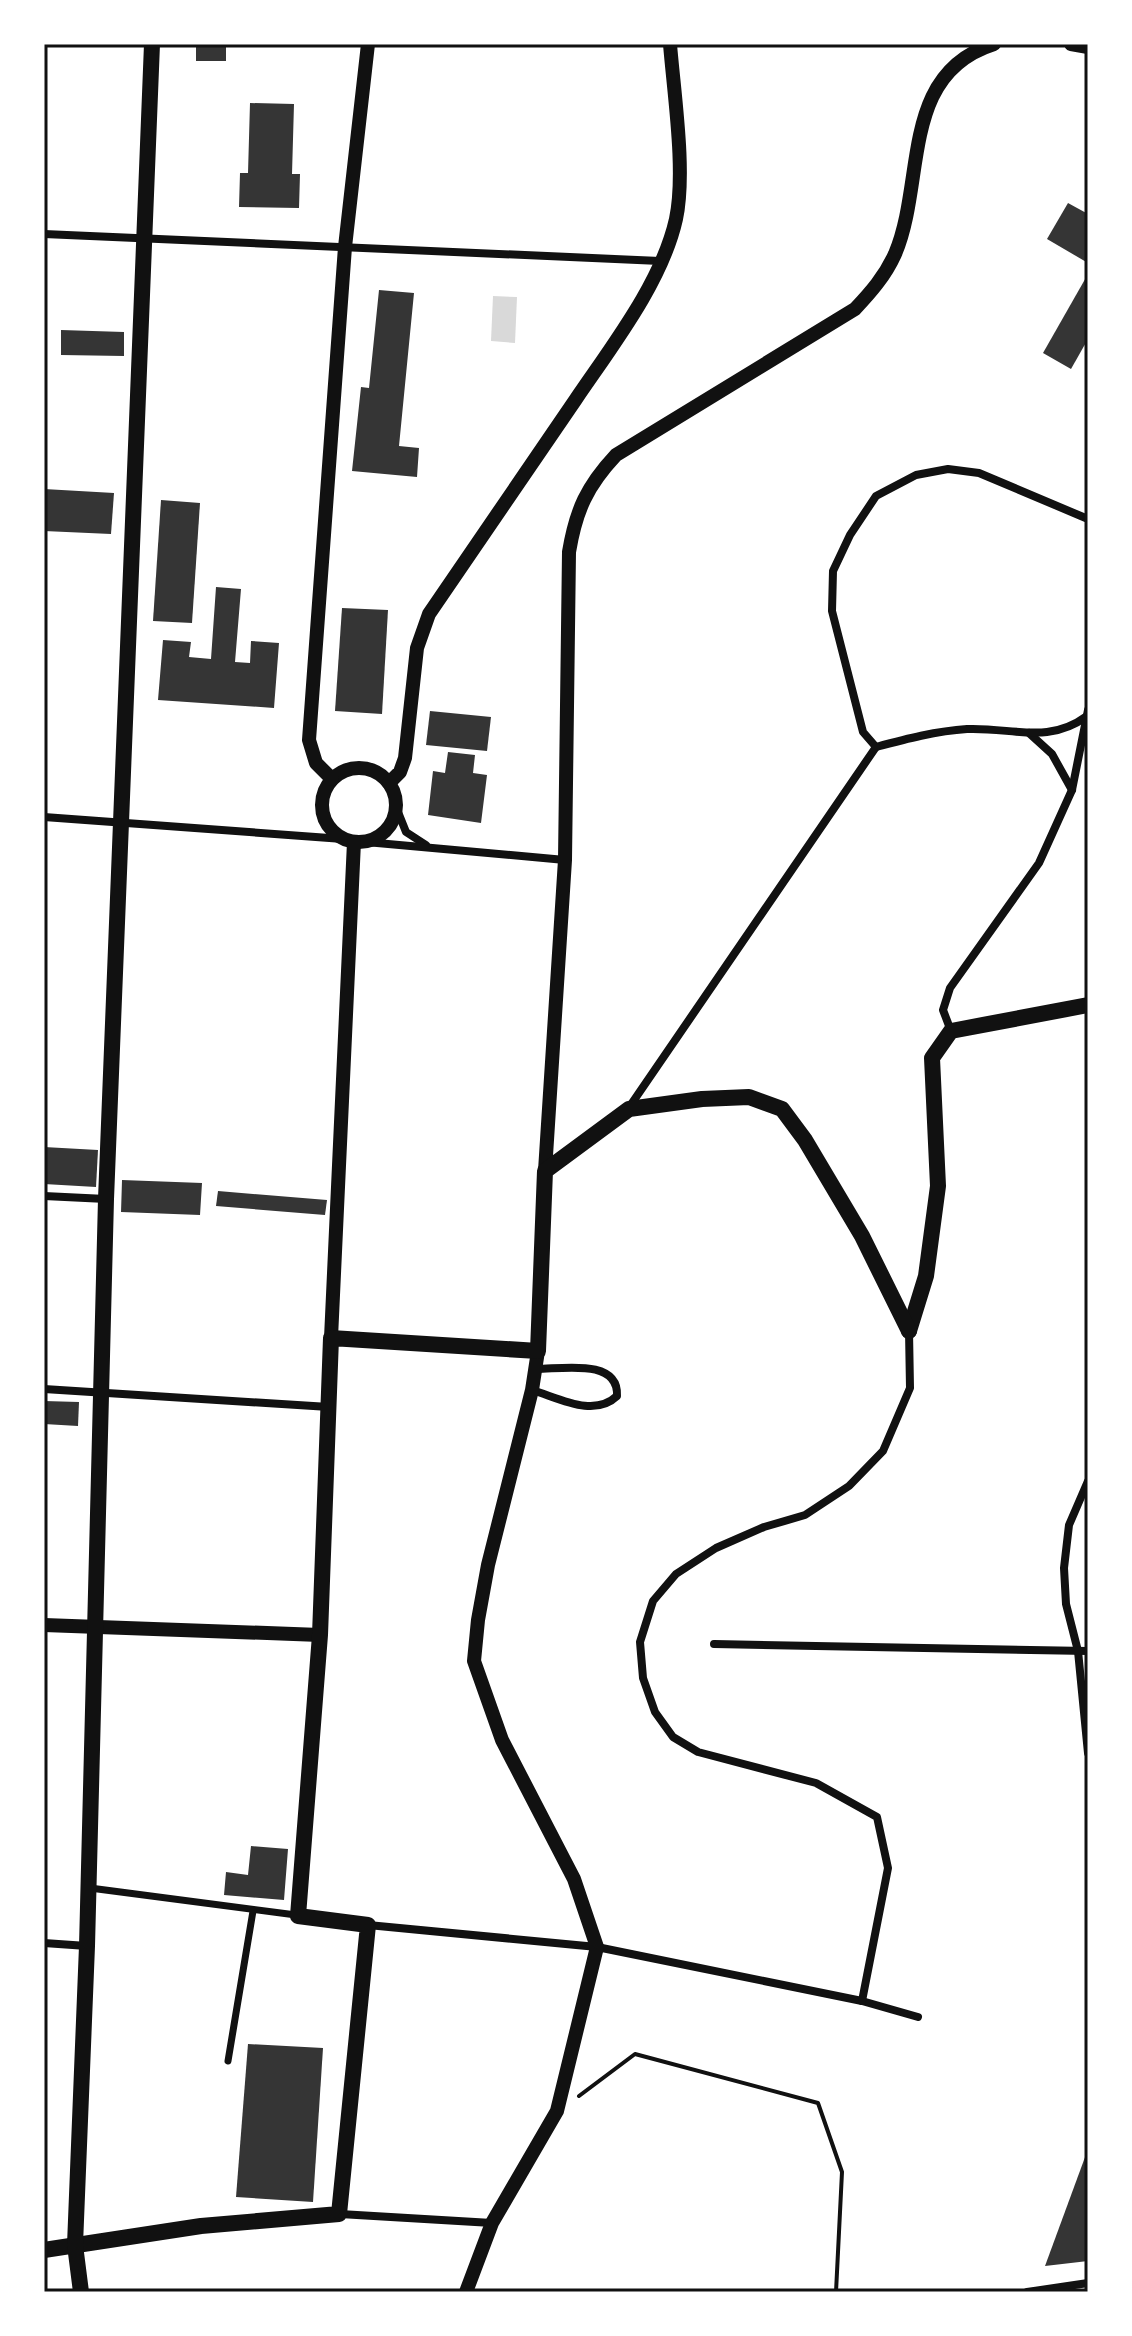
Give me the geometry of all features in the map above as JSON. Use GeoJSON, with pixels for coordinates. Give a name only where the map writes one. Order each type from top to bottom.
{"type":"FeatureCollection","features":[{"type":"Feature","properties":{"kind":"main road"},"geometry":{"type":"LineString","coordinates":[[81,2292],[75,2245],[87,1946],[106,1199],[152,44]]}},
{"type":"Feature","properties":{"kind":"main road"},"geometry":{"type":"LineString","coordinates":[[909,1331],[926,1276],[938,1186],[932,1058],[951,1031],[1088,1005]]}},
{"type":"Feature","properties":{"kind":"main road"},"geometry":{"type":"LineString","coordinates":[[44,2250],[201,2226],[339,2214],[368,1925],[298,1916],[320,1635],[331,1338],[538,1351],[545,1171],[629,1109],[702,1099],[749,1097],[782,1109],[805,1140],[862,1236],[909,1331]]}},
{"type":"Feature","properties":{"kind":"street"},"geometry":{"type":"LineString","coordinates":[[332,779],[316,763],[309,740],[345,247],[368,44]]}},
{"type":"Feature","properties":{"kind":"street"},"geometry":{"type":"LineString","coordinates":[[389,783],[400,772],[405,758],[417,648],[429,614],[641,300],[676,219],[679,173],[670,44]]}},
{"type":"Feature","properties":{"kind":"street"},"geometry":{"type":"LineString","coordinates":[[545,1171],[565,860],[569,552],[580,505],[595,478],[616,455],[855,309],[877,286],[895,254],[908,209],[925,110],[944,75],[975,50],[994,44]]}},
{"type":"Feature","properties":{"kind":"street"},"geometry":{"type":"LineString","coordinates":[[1071,44],[1088,47]]}},
{"type":"Feature","properties":{"kind":"street"},"geometry":{"type":"LineString","coordinates":[[44,234],[660,261]]}},
{"type":"Feature","properties":{"kind":"street"},"geometry":{"type":"LineString","coordinates":[[876,747],[863,732],[832,611],[833,571],[850,535],[876,496],[916,475],[948,469],[979,473],[1088,519]]}},
{"type":"Feature","properties":{"kind":"street"},"geometry":{"type":"LineString","coordinates":[[629,1109],[876,747],[919,736],[967,729],[1057,733],[1088,713]]}},
{"type":"Feature","properties":{"kind":"street"},"geometry":{"type":"LineString","coordinates":[[951,1031],[943,1010],[950,988],[1039,863],[1072,790],[1088,713]]}},
{"type":"Feature","properties":{"kind":"street"},"geometry":{"type":"LineString","coordinates":[[1028,732],[1052,754],[1072,790]]}},
{"type":"Feature","properties":{"kind":"street"},"geometry":{"type":"LineString","coordinates":[[396,807],[387,830],[354,841],[333,833],[322,812],[325,789],[332,779],[342,771],[368,769],[389,783],[406,832],[434,848]]}},
{"type":"Feature","properties":{"kind":"street"},"geometry":{"type":"LineString","coordinates":[[44,817],[565,860]]}},
{"type":"Feature","properties":{"kind":"street"},"geometry":{"type":"LineString","coordinates":[[331,1338],[354,841]]}},
{"type":"Feature","properties":{"kind":"street"},"geometry":{"type":"LineString","coordinates":[[44,1196],[106,1199]]}},
{"type":"Feature","properties":{"kind":"street"},"geometry":{"type":"LineString","coordinates":[[862,2001],[888,1868],[877,1817],[816,1783],[698,1752],[673,1737],[655,1712],[643,1678],[640,1642],[653,1601],[676,1574],[716,1548],[764,1527],[805,1515],[849,1486],[883,1451],[910,1388],[909,1331]]}},
{"type":"Feature","properties":{"kind":"street"},"geometry":{"type":"LineString","coordinates":[[466,2292],[492,2223],[557,2111],[597,1947],[574,1879],[502,1740],[474,1661],[488,1565],[537,1369],[538,1351]]}},
{"type":"Feature","properties":{"kind":"street"},"geometry":{"type":"LineString","coordinates":[[532,1390],[598,1407],[617,1396],[614,1378],[598,1369],[537,1369]]}},
{"type":"Feature","properties":{"kind":"street"},"geometry":{"type":"LineString","coordinates":[[44,1389],[329,1407]]}},
{"type":"Feature","properties":{"kind":"street"},"geometry":{"type":"LineString","coordinates":[[1088,1481],[1069,1525],[1064,1568],[1066,1604],[1078,1651],[1088,1753]]}},
{"type":"Feature","properties":{"kind":"street"},"geometry":{"type":"LineString","coordinates":[[44,1625],[320,1635]]}},
{"type":"Feature","properties":{"kind":"street"},"geometry":{"type":"LineString","coordinates":[[714,1644],[1088,1651]]}},
{"type":"Feature","properties":{"kind":"street"},"geometry":{"type":"LineString","coordinates":[[88,1888],[298,1916]]}},
{"type":"Feature","properties":{"kind":"street"},"geometry":{"type":"LineString","coordinates":[[228,2061],[253,1911]]}},
{"type":"Feature","properties":{"kind":"street"},"geometry":{"type":"LineString","coordinates":[[368,1925],[597,1947],[862,2001],[918,2017]]}},
{"type":"Feature","properties":{"kind":"street"},"geometry":{"type":"LineString","coordinates":[[44,1943],[87,1946]]}},
{"type":"Feature","properties":{"kind":"street"},"geometry":{"type":"LineString","coordinates":[[339,2214],[492,2223]]}},
{"type":"Feature","properties":{"kind":"street"},"geometry":{"type":"LineString","coordinates":[[1027,2292],[1088,2283]]}},
{"type":"Feature","properties":{"kind":"path"},"geometry":{"type":"LineString","coordinates":[[557,2111],[635,2054],[818,2103],[842,2172],[836,2292]]}},
{"type":"Feature","properties":{"kind":"shaded area"},"geometry":{"type":"Polygon","coordinates":[[[493,296],[517,297],[515,343],[491,341],[493,296]]]}},
{"type":"Feature","properties":{"kind":"building"},"geometry":{"type":"Polygon","coordinates":[[[196,44],[226,44],[226,61],[196,61],[196,44]]]}},
{"type":"Feature","properties":{"kind":"building"},"geometry":{"type":"Polygon","coordinates":[[[250,103],[294,104],[292,174],[300,174],[299,208],[239,207],[240,173],[248,173],[250,103]]]}},
{"type":"Feature","properties":{"kind":"building"},"geometry":{"type":"Polygon","coordinates":[[[1068,203],[1088,214],[1088,263],[1047,239],[1068,203]]]}},
{"type":"Feature","properties":{"kind":"building"},"geometry":{"type":"Polygon","coordinates":[[[1088,274],[1088,339],[1071,369],[1043,353],[1088,274]]]}},
{"type":"Feature","properties":{"kind":"building"},"geometry":{"type":"Polygon","coordinates":[[[379,290],[414,293],[399,446],[419,448],[417,477],[352,471],[361,387],[369,388],[379,290]]]}},
{"type":"Feature","properties":{"kind":"building"},"geometry":{"type":"Polygon","coordinates":[[[61,330],[124,332],[124,356],[61,355],[61,330]]]}},
{"type":"Feature","properties":{"kind":"building"},"geometry":{"type":"Polygon","coordinates":[[[44,489],[114,493],[111,534],[44,531],[44,489]]]}},
{"type":"Feature","properties":{"kind":"building"},"geometry":{"type":"Polygon","coordinates":[[[161,500],[200,503],[192,623],[153,621],[161,500]]]}},
{"type":"Feature","properties":{"kind":"building"},"geometry":{"type":"Polygon","coordinates":[[[216,587],[241,589],[235,662],[250,663],[251,641],[279,643],[274,708],[158,700],[163,640],[191,642],[189,657],[211,659],[216,587]]]}},
{"type":"Feature","properties":{"kind":"building"},"geometry":{"type":"Polygon","coordinates":[[[342,608],[388,610],[382,714],[335,711],[342,608]]]}},
{"type":"Feature","properties":{"kind":"building"},"geometry":{"type":"Polygon","coordinates":[[[430,711],[491,717],[487,751],[426,745],[430,711]]]}},
{"type":"Feature","properties":{"kind":"building"},"geometry":{"type":"Polygon","coordinates":[[[448,752],[475,755],[473,773],[487,775],[481,823],[428,815],[433,771],[445,773],[448,752]]]}},
{"type":"Feature","properties":{"kind":"building"},"geometry":{"type":"Polygon","coordinates":[[[44,1147],[98,1150],[96,1187],[44,1184],[44,1147]]]}},
{"type":"Feature","properties":{"kind":"building"},"geometry":{"type":"Polygon","coordinates":[[[122,1180],[202,1183],[200,1215],[121,1212],[122,1180]]]}},
{"type":"Feature","properties":{"kind":"building"},"geometry":{"type":"Polygon","coordinates":[[[218,1191],[327,1200],[325,1215],[216,1206],[218,1191]]]}},
{"type":"Feature","properties":{"kind":"building"},"geometry":{"type":"Polygon","coordinates":[[[44,1401],[79,1402],[78,1426],[44,1424],[44,1401]]]}},
{"type":"Feature","properties":{"kind":"building"},"geometry":{"type":"Polygon","coordinates":[[[251,1846],[288,1849],[284,1900],[224,1895],[226,1872],[248,1875],[251,1846]]]}},
{"type":"Feature","properties":{"kind":"building"},"geometry":{"type":"Polygon","coordinates":[[[248,2044],[323,2048],[313,2202],[236,2197],[248,2044]]]}},
{"type":"Feature","properties":{"kind":"building"},"geometry":{"type":"Polygon","coordinates":[[[1088,2149],[1088,2261],[1045,2266],[1088,2149]]]}}]}
